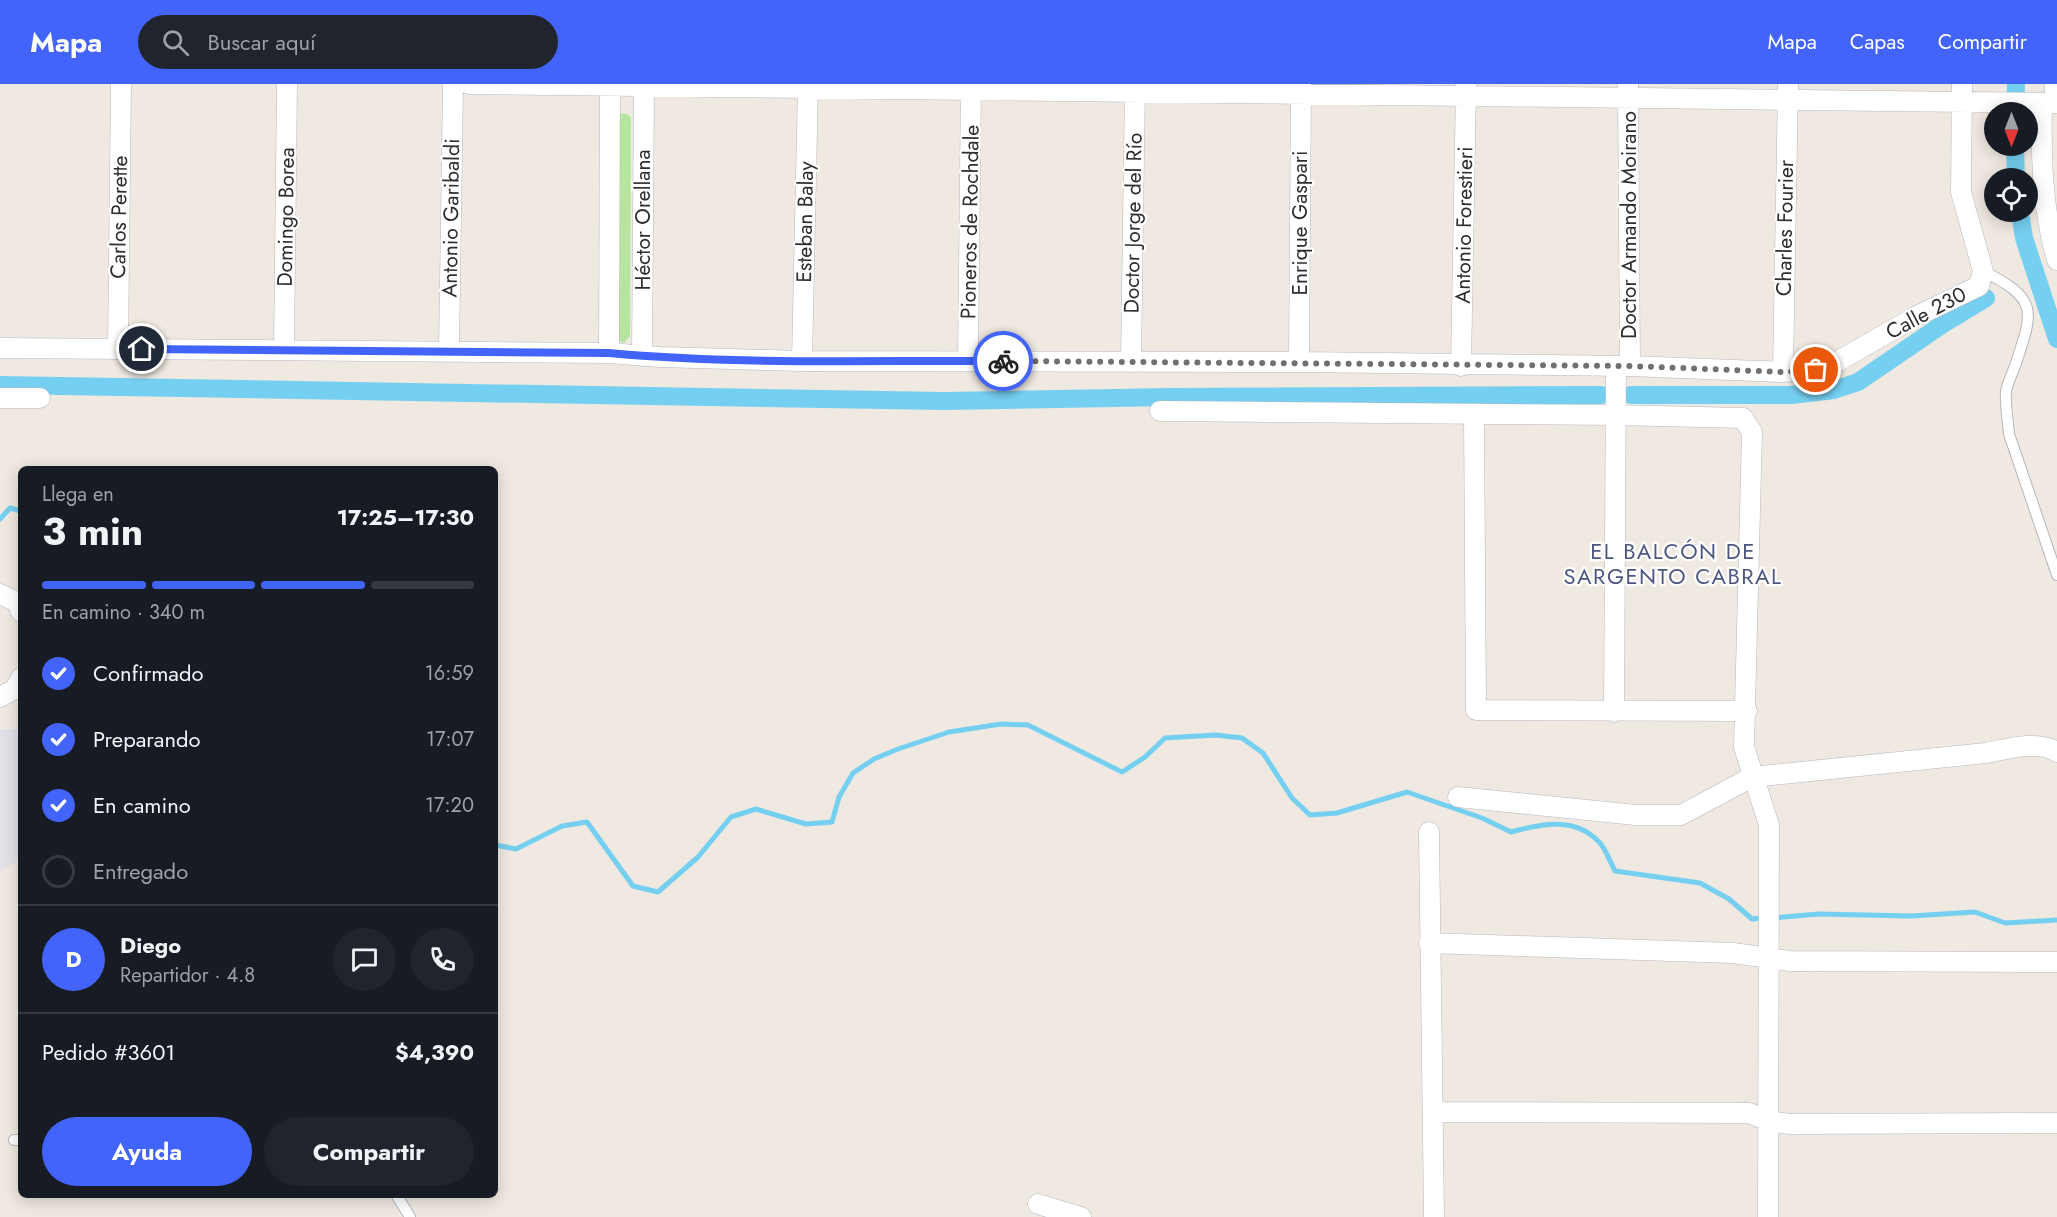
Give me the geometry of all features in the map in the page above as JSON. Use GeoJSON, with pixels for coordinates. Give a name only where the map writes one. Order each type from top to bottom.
{"type":"FeatureCollection","features":[{"type":"Feature","properties":{"kind":"street","name":"Carlos Perette"},"geometry":{"type":"LineString","coordinates":[[118,349],[121,84]]}},
{"type":"Feature","properties":{"kind":"street","name":"Domingo Borea"},"geometry":{"type":"LineString","coordinates":[[284,350],[287,84]]}},
{"type":"Feature","properties":{"kind":"street","name":"Antonio Garibaldi"},"geometry":{"type":"LineString","coordinates":[[449,351],[453,84]]}},
{"type":"Feature","properties":{"kind":"street"},"geometry":{"type":"LineString","coordinates":[[469,84],[1788,92],[1962,94],[1993,104],[2047,100],[2041,167],[2045,216],[2057,260]]}},
{"type":"Feature","properties":{"kind":"street","name":"Héctor Orellana"},"geometry":{"type":"LineString","coordinates":[[609,353],[610,85]]}},
{"type":"Feature","properties":{"kind":"street","name":"Héctor Orellana"},"geometry":{"type":"LineString","coordinates":[[642,356],[644,86]]}},
{"type":"Feature","properties":{"kind":"street","name":"Esteban Balay"},"geometry":{"type":"LineString","coordinates":[[802,361],[808,87]]}},
{"type":"Feature","properties":{"kind":"street","name":"Pioneros de Rochdale"},"geometry":{"type":"LineString","coordinates":[[968,361],[971,88]]}},
{"type":"Feature","properties":{"kind":"street","name":"Doctor Jorge del Río"},"geometry":{"type":"LineString","coordinates":[[1131,362],[1135,88]]}},
{"type":"Feature","properties":{"kind":"street","name":"Enrique Gaspari"},"geometry":{"type":"LineString","coordinates":[[1299,362],[1300,90]]}},
{"type":"Feature","properties":{"kind":"street","name":"Antonio Forestieri"},"geometry":{"type":"LineString","coordinates":[[1461,366],[1466,91]]}},
{"type":"Feature","properties":{"kind":"street","name":"Doctor Armando Moirano"},"geometry":{"type":"LineString","coordinates":[[1614,712],[1615,415],[1623,366],[1628,91]]}},
{"type":"Feature","properties":{"kind":"street","name":"Charles Fourier"},"geometry":{"type":"LineString","coordinates":[[1783,372],[1788,92]]}},
{"type":"Feature","properties":{"kind":"street","name":"Calle 230"},"geometry":{"type":"LineString","coordinates":[[0,348],[609,353],[802,361],[1299,362],[1461,366],[1623,366],[1783,372],[1816,370],[1833,364],[1917,316],[1979,286],[1983,271],[1960,192],[1962,94]]}},
{"type":"Feature","properties":{"kind":"street"},"geometry":{"type":"LineString","coordinates":[[0,398],[40,398]]}},
{"type":"Feature","properties":{"kind":"street"},"geometry":{"type":"LineString","coordinates":[[1160,411],[1743,418],[1752,432],[1747,711],[1744,747],[1769,825],[1768,1217]]}},
{"type":"Feature","properties":{"kind":"street"},"geometry":{"type":"LineString","coordinates":[[1474,415],[1476,710],[1747,711]]}},
{"type":"Feature","properties":{"kind":"street"},"geometry":{"type":"LineString","coordinates":[[0,594],[16,602],[18,606]]}},
{"type":"Feature","properties":{"kind":"street"},"geometry":{"type":"LineString","coordinates":[[0,697],[15,689],[18,684]]}},
{"type":"Feature","properties":{"kind":"street"},"geometry":{"type":"LineString","coordinates":[[1458,796],[1636,815],[1681,815],[1752,777],[1986,753],[2020,746],[2052,749],[2057,752]]}},
{"type":"Feature","properties":{"kind":"street"},"geometry":{"type":"LineString","coordinates":[[1429,832],[1434,1217]]}},
{"type":"Feature","properties":{"kind":"street"},"geometry":{"type":"LineString","coordinates":[[1429,943],[1733,952],[1769,950],[2057,962]]}},
{"type":"Feature","properties":{"kind":"street"},"geometry":{"type":"LineString","coordinates":[[1434,1112],[1749,1113],[1769,1121],[1790,1124],[2057,1123]]}},
{"type":"Feature","properties":{"kind":"street"},"geometry":{"type":"LineString","coordinates":[[1038,1204],[1081,1217]]}},
{"type":"Feature","properties":{"kind":"lane"},"geometry":{"type":"LineString","coordinates":[[1983,271],[2010,284],[2027,303],[2030,322],[2006,391],[2006,412],[2009,434],[2057,575]]}},
{"type":"Feature","properties":{"kind":"lane"},"geometry":{"type":"LineString","coordinates":[[398,1198],[410,1217]]}},
{"type":"Feature","properties":{"kind":"shaded area"},"geometry":{"type":"Polygon","coordinates":[[[18,729],[18,861],[0,872],[0,730],[18,729]]]}},
{"type":"Feature","properties":{"kind":"green space"},"geometry":{"type":"Polygon","coordinates":[[[622,113],[629,115],[631,119],[630,336],[624,343],[617,340],[619,116],[622,113]]]}},
{"type":"Feature","properties":{"kind":"waterway"},"geometry":{"type":"LineString","coordinates":[[2015,102],[2016,84]]}},
{"type":"Feature","properties":{"kind":"waterway"},"geometry":{"type":"LineString","coordinates":[[2015,156],[2016,168]]}},
{"type":"Feature","properties":{"kind":"waterway"},"geometry":{"type":"LineString","coordinates":[[2022,222],[2024,238],[2057,339]]}},
{"type":"Feature","properties":{"kind":"waterway"},"geometry":{"type":"LineString","coordinates":[[1631,395],[1791,395],[1834,390],[1858,382],[1943,324],[1986,298]]}},
{"type":"Feature","properties":{"kind":"waterway"},"geometry":{"type":"LineString","coordinates":[[0,385],[944,401],[1170,397],[1601,395]]}},
{"type":"Feature","properties":{"kind":"waterway"},"geometry":{"type":"LineString","coordinates":[[0,519],[10,508],[18,510]]}},
{"type":"Feature","properties":{"kind":"waterway"},"geometry":{"type":"LineString","coordinates":[[498,846],[516,849],[562,826],[587,822],[633,886],[658,892],[698,857],[731,817],[756,809],[806,824],[832,822],[839,797],[853,773],[874,759],[949,732],[1001,724],[1028,725],[1122,772],[1145,757],[1165,738],[1216,735],[1242,738],[1263,753],[1292,798],[1310,815],[1337,813],[1407,792],[1482,818],[1511,832],[1545,825],[1568,825],[1590,834],[1599,842],[1615,871],[1700,883],[1729,899],[1752,919],[1764,918]]}},
{"type":"Feature","properties":{"kind":"waterway"},"geometry":{"type":"LineString","coordinates":[[1773,918],[1818,914],[1911,916],[1975,912],[2005,923],[2057,920]]}},
{"type":"Feature","properties":{"kind":"way so far"},"geometry":{"type":"LineString","coordinates":[[1003,361],[1630,366],[1783,372],[1816,370]]}},
{"type":"Feature","properties":{"kind":"district","name":"EL BALCÓN DE SARGENTO CABRAL"},"geometry":{"type":"Point","coordinates":[1673,564]}},
{"type":"Feature","properties":{"kind":"route"},"geometry":{"type":"LineString","coordinates":[[142,349],[609,353],[660,357],[802,361],[1003,361]]}}]}
